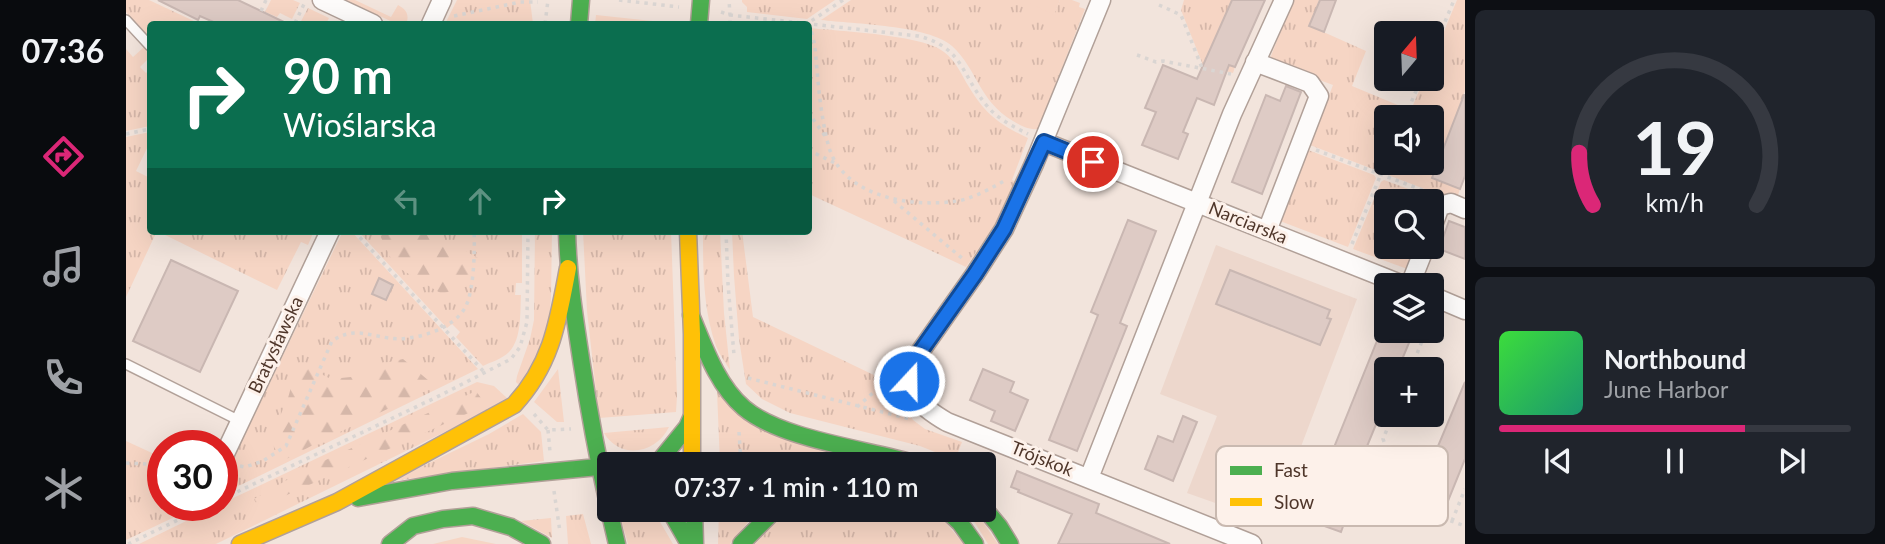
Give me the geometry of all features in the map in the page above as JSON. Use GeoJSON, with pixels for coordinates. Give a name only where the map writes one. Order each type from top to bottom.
{"type":"FeatureCollection","features":[{"type":"Feature","properties":{"kind":"main road"},"geometry":{"type":"LineString","coordinates":[[579,21],[581,0]]}},
{"type":"Feature","properties":{"kind":"main road"},"geometry":{"type":"LineString","coordinates":[[699,21],[701,0]]}},
{"type":"Feature","properties":{"kind":"main road"},"geometry":{"type":"LineString","coordinates":[[567,235],[568,268],[589,418],[599,452]]}},
{"type":"Feature","properties":{"kind":"main road"},"geometry":{"type":"LineString","coordinates":[[688,235],[692,452]]}},
{"type":"Feature","properties":{"kind":"main road"},"geometry":{"type":"LineString","coordinates":[[240,544],[337,502],[494,417],[520,400],[541,372],[552,346],[568,268]]}},
{"type":"Feature","properties":{"kind":"main road"},"geometry":{"type":"LineString","coordinates":[[691,315],[710,359],[724,383],[744,408],[780,428],[876,452]]}},
{"type":"Feature","properties":{"kind":"main road"},"geometry":{"type":"LineString","coordinates":[[667,452],[691,418]]}},
{"type":"Feature","properties":{"kind":"main road"},"geometry":{"type":"LineString","coordinates":[[337,502],[452,481],[597,469]]}},
{"type":"Feature","properties":{"kind":"main road"},"geometry":{"type":"LineString","coordinates":[[390,544],[413,526],[473,516],[510,527],[542,544]]}},
{"type":"Feature","properties":{"kind":"main road"},"geometry":{"type":"LineString","coordinates":[[612,522],[617,544]]}},
{"type":"Feature","properties":{"kind":"main road"},"geometry":{"type":"LineString","coordinates":[[676,522],[689,544]]}},
{"type":"Feature","properties":{"kind":"main road"},"geometry":{"type":"LineString","coordinates":[[694,522],[695,544]]}},
{"type":"Feature","properties":{"kind":"main road"},"geometry":{"type":"LineString","coordinates":[[741,544],[763,522]]}},
{"type":"Feature","properties":{"kind":"main road"},"geometry":{"type":"LineString","coordinates":[[959,522],[975,544]]}},
{"type":"Feature","properties":{"kind":"main road"},"geometry":{"type":"LineString","coordinates":[[996,522],[1010,544]]}},
{"type":"Feature","properties":{"kind":"street"},"geometry":{"type":"LineString","coordinates":[[432,21],[442,0]]}},
{"type":"Feature","properties":{"kind":"street"},"geometry":{"type":"LineString","coordinates":[[911,369],[915,359],[1004,229],[1044,142],[1101,0]]}},
{"type":"Feature","properties":{"kind":"street"},"geometry":{"type":"LineString","coordinates":[[1089,478],[1232,114],[1284,0]]}},
{"type":"Feature","properties":{"kind":"street"},"geometry":{"type":"LineString","coordinates":[[313,2],[365,21]]}},
{"type":"Feature","properties":{"kind":"street"},"geometry":{"type":"LineString","coordinates":[[1255,62],[1310,83],[1319,96],[1267,231]]}},
{"type":"Feature","properties":{"kind":"street","name":"Narciarska"},"geometry":{"type":"LineString","coordinates":[[1044,142],[1374,273]]}},
{"type":"Feature","properties":{"kind":"street"},"geometry":{"type":"LineString","coordinates":[[1446,205],[1451,203],[1465,209]]}},
{"type":"Feature","properties":{"kind":"street","name":"Bratysławska"},"geometry":{"type":"LineString","coordinates":[[237,430],[328,235]]}},
{"type":"Feature","properties":{"kind":"street"},"geometry":{"type":"LineString","coordinates":[[1444,301],[1465,310]]}},
{"type":"Feature","properties":{"kind":"street","name":"Trójskok"},"geometry":{"type":"LineString","coordinates":[[911,369],[909,381],[918,401],[930,413],[947,422],[1252,544]]}},
{"type":"Feature","properties":{"kind":"lane"},"geometry":{"type":"LineString","coordinates":[[126,20],[147,43]]}},
{"type":"Feature","properties":{"kind":"lane"},"geometry":{"type":"LineString","coordinates":[[126,365],[240,421]]}},
{"type":"Feature","properties":{"kind":"path"},"geometry":{"type":"LineString","coordinates":[[261,11],[267,0]]}},
{"type":"Feature","properties":{"kind":"path"},"geometry":{"type":"LineString","coordinates":[[545,21],[548,0]]}},
{"type":"Feature","properties":{"kind":"path"},"geometry":{"type":"LineString","coordinates":[[619,0],[684,7]]}},
{"type":"Feature","properties":{"kind":"path"},"geometry":{"type":"LineString","coordinates":[[729,0],[730,21]]}},
{"type":"Feature","properties":{"kind":"path"},"geometry":{"type":"LineString","coordinates":[[811,21],[843,0]]}},
{"type":"Feature","properties":{"kind":"path"},"geometry":{"type":"LineString","coordinates":[[1444,24],[1454,0]]}},
{"type":"Feature","properties":{"kind":"path"},"geometry":{"type":"LineString","coordinates":[[297,21],[313,2]]}},
{"type":"Feature","properties":{"kind":"path"},"geometry":{"type":"LineString","coordinates":[[436,21],[520,2],[538,2]]}},
{"type":"Feature","properties":{"kind":"path"},"geometry":{"type":"LineString","coordinates":[[1158,5],[1181,15],[1202,68]]}},
{"type":"Feature","properties":{"kind":"path"},"geometry":{"type":"LineString","coordinates":[[716,10],[730,15],[788,21]]}},
{"type":"Feature","properties":{"kind":"path"},"geometry":{"type":"LineString","coordinates":[[812,23],[918,36],[938,42],[957,59],[993,113],[1044,142]]}},
{"type":"Feature","properties":{"kind":"path"},"geometry":{"type":"LineString","coordinates":[[812,34],[817,48],[817,69],[828,147],[837,164],[855,183],[867,191],[892,199],[934,202],[958,201],[972,197],[1007,179]]}},
{"type":"Feature","properties":{"kind":"path"},"geometry":{"type":"LineString","coordinates":[[1138,55],[1156,62],[1163,61],[1240,76]]}},
{"type":"Feature","properties":{"kind":"path"},"geometry":{"type":"LineString","coordinates":[[812,118],[826,138]]}},
{"type":"Feature","properties":{"kind":"path"},"geometry":{"type":"LineString","coordinates":[[126,134],[147,130]]}},
{"type":"Feature","properties":{"kind":"path"},"geometry":{"type":"LineString","coordinates":[[1301,144],[1374,172]]}},
{"type":"Feature","properties":{"kind":"path"},"geometry":{"type":"LineString","coordinates":[[812,152],[837,164]]}},
{"type":"Feature","properties":{"kind":"path"},"geometry":{"type":"LineString","coordinates":[[1349,251],[1381,175],[1439,196],[1446,205]]}},
{"type":"Feature","properties":{"kind":"path"},"geometry":{"type":"LineString","coordinates":[[892,199],[954,250],[975,274]]}},
{"type":"Feature","properties":{"kind":"path"},"geometry":{"type":"LineString","coordinates":[[358,235],[485,373]]}},
{"type":"Feature","properties":{"kind":"path"},"geometry":{"type":"LineString","coordinates":[[238,465],[245,467],[263,461],[286,446],[332,341],[343,334],[353,332],[403,339],[428,334],[443,327],[465,309],[474,235]]}},
{"type":"Feature","properties":{"kind":"path"},"geometry":{"type":"LineString","coordinates":[[238,491],[485,373],[516,354],[523,338],[528,307],[528,235]]}},
{"type":"Feature","properties":{"kind":"path"},"geometry":{"type":"LineString","coordinates":[[726,235],[735,365]]}},
{"type":"Feature","properties":{"kind":"path"},"geometry":{"type":"LineString","coordinates":[[857,407],[897,373],[911,369]]}},
{"type":"Feature","properties":{"kind":"path"},"geometry":{"type":"LineString","coordinates":[[736,376],[920,421],[930,413]]}},
{"type":"Feature","properties":{"kind":"path"},"geometry":{"type":"LineString","coordinates":[[529,408],[548,430],[551,461]]}},
{"type":"Feature","properties":{"kind":"path"},"geometry":{"type":"LineString","coordinates":[[1386,446],[1383,439],[1388,427]]}},
{"type":"Feature","properties":{"kind":"path"},"geometry":{"type":"LineString","coordinates":[[738,428],[740,452]]}},
{"type":"Feature","properties":{"kind":"path"},"geometry":{"type":"LineString","coordinates":[[548,430],[565,430]]}},
{"type":"Feature","properties":{"kind":"path"},"geometry":{"type":"LineString","coordinates":[[126,463],[147,464]]}},
{"type":"Feature","properties":{"kind":"path"},"geometry":{"type":"LineString","coordinates":[[1452,521],[1465,489]]}},
{"type":"Feature","properties":{"kind":"path"},"geometry":{"type":"LineString","coordinates":[[555,496],[558,517]]}},
{"type":"Feature","properties":{"kind":"path"},"geometry":{"type":"LineString","coordinates":[[1448,520],[1465,526]]}},
{"type":"Feature","properties":{"kind":"path"},"geometry":{"type":"LineString","coordinates":[[128,544],[176,521]]}},
{"type":"Feature","properties":{"kind":"shaded area"},"geometry":{"type":"Polygon","coordinates":[[[1216,245],[1357,299],[1301,446],[1216,446],[1216,503],[1187,493],[1217,416],[1160,394],[1216,245]]]}},
{"type":"Feature","properties":{"kind":"green space"},"geometry":{"type":"Polygon","coordinates":[[[126,0],[149,0],[194,21],[147,21],[147,36],[126,12],[126,0]]]}},
{"type":"Feature","properties":{"kind":"green space"},"geometry":{"type":"Polygon","coordinates":[[[271,0],[293,0],[300,3],[292,19],[280,13],[277,17],[265,12],[271,0]]]}},
{"type":"Feature","properties":{"kind":"green space"},"geometry":{"type":"Polygon","coordinates":[[[345,0],[355,0],[391,17],[398,5],[403,8],[407,21],[390,21],[345,0]]]}},
{"type":"Feature","properties":{"kind":"green space"},"geometry":{"type":"Polygon","coordinates":[[[457,0],[530,0],[533,21],[446,21],[457,0]]]}},
{"type":"Feature","properties":{"kind":"green space"},"geometry":{"type":"Polygon","coordinates":[[[742,0],[835,0],[807,19],[747,12],[742,0]]]}},
{"type":"Feature","properties":{"kind":"green space"},"geometry":{"type":"Polygon","coordinates":[[[851,0],[1041,0],[1054,14],[1060,0],[1072,0],[1085,9],[1038,129],[1034,129],[1022,126],[1001,113],[985,94],[961,55],[941,39],[909,30],[821,20],[851,0]]]}},
{"type":"Feature","properties":{"kind":"green space"},"geometry":{"type":"Polygon","coordinates":[[[1060,0],[1054,15],[1027,2],[1060,0]]]}},
{"type":"Feature","properties":{"kind":"green space"},"geometry":{"type":"Polygon","coordinates":[[[1184,0],[1232,0],[1208,55],[1235,67],[1233,73],[1203,65],[1181,10],[1184,0]]]}},
{"type":"Feature","properties":{"kind":"green space"},"geometry":{"type":"Polygon","coordinates":[[[1290,0],[1319,0],[1310,26],[1366,51],[1352,86],[1398,105],[1374,105],[1374,169],[1310,145],[1333,85],[1269,61],[1281,30],[1279,26],[1290,0]]]}},
{"type":"Feature","properties":{"kind":"green space"},"geometry":{"type":"Polygon","coordinates":[[[1457,0],[1465,0],[1465,91],[1444,146],[1444,105],[1413,105],[1419,91],[1444,91],[1444,31],[1457,0]]]}},
{"type":"Feature","properties":{"kind":"green space"},"geometry":{"type":"Polygon","coordinates":[[[308,8],[329,18],[328,21],[301,21],[308,8]]]}},
{"type":"Feature","properties":{"kind":"green space"},"geometry":{"type":"Polygon","coordinates":[[[596,15],[653,21],[595,21],[596,15]]]}},
{"type":"Feature","properties":{"kind":"green space"},"geometry":{"type":"Polygon","coordinates":[[[812,28],[901,38],[934,46],[952,59],[987,112],[1028,138],[1012,180],[1017,182],[1004,211],[966,267],[812,195],[812,28]]]}},
{"type":"Feature","properties":{"kind":"green space"},"geometry":{"type":"Polygon","coordinates":[[[144,47],[147,50],[147,60],[140,67],[147,72],[147,127],[126,131],[126,49],[133,57],[144,47]]]}},
{"type":"Feature","properties":{"kind":"green space"},"geometry":{"type":"Polygon","coordinates":[[[147,133],[147,148],[136,171],[147,176],[147,235],[155,235],[126,297],[126,137],[147,133]]]}},
{"type":"Feature","properties":{"kind":"green space"},"geometry":{"type":"Polygon","coordinates":[[[1308,150],[1376,178],[1348,247],[1280,221],[1308,150]]]}},
{"type":"Feature","properties":{"kind":"green space"},"geometry":{"type":"Polygon","coordinates":[[[1388,175],[1433,175],[1432,178],[1460,189],[1456,201],[1444,196],[1444,189],[1425,189],[1388,175]]]}},
{"type":"Feature","properties":{"kind":"green space"},"geometry":{"type":"Polygon","coordinates":[[[1384,180],[1409,189],[1378,189],[1384,180]]]}},
{"type":"Feature","properties":{"kind":"green space"},"geometry":{"type":"Polygon","coordinates":[[[1374,199],[1374,257],[1353,249],[1374,199]]]}},
{"type":"Feature","properties":{"kind":"green space"},"geometry":{"type":"Polygon","coordinates":[[[165,235],[312,235],[308,245],[301,242],[277,290],[165,235]]]}},
{"type":"Feature","properties":{"kind":"green space"},"geometry":{"type":"Polygon","coordinates":[[[341,235],[355,235],[478,369],[238,486],[238,448],[341,235]]]}},
{"type":"Feature","properties":{"kind":"green space"},"geometry":{"type":"Polygon","coordinates":[[[362,235],[522,235],[522,283],[516,283],[515,295],[521,295],[520,325],[509,352],[483,366],[456,337],[460,332],[452,324],[447,328],[362,235]]]}},
{"type":"Feature","properties":{"kind":"green space"},"geometry":{"type":"Polygon","coordinates":[[[380,235],[432,235],[482,260],[480,281],[442,294],[394,265],[380,235]]]}},
{"type":"Feature","properties":{"kind":"green space"},"geometry":{"type":"Polygon","coordinates":[[[535,235],[552,235],[547,339],[520,386],[516,382],[517,376],[534,320],[535,235]]]}},
{"type":"Feature","properties":{"kind":"green space"},"geometry":{"type":"Polygon","coordinates":[[[583,235],[671,235],[676,412],[599,418],[587,311],[583,235]]]}},
{"type":"Feature","properties":{"kind":"green space"},"geometry":{"type":"Polygon","coordinates":[[[703,235],[720,235],[730,370],[716,346],[708,318],[703,235]]]}},
{"type":"Feature","properties":{"kind":"green space"},"geometry":{"type":"Polygon","coordinates":[[[732,235],[743,235],[753,317],[880,378],[893,387],[913,420],[925,429],[962,442],[958,452],[935,452],[790,413],[762,399],[746,384],[739,339],[732,235]]]}},
{"type":"Feature","properties":{"kind":"green space"},"geometry":{"type":"Polygon","coordinates":[[[1380,259],[1414,259],[1410,270],[1380,259]]]}},
{"type":"Feature","properties":{"kind":"green space"},"geometry":{"type":"Polygon","coordinates":[[[403,359],[435,386],[275,465],[273,432],[293,380],[303,365],[331,379],[351,377],[367,367],[403,359]]]}},
{"type":"Feature","properties":{"kind":"green space"},"geometry":{"type":"Polygon","coordinates":[[[558,369],[564,422],[557,422],[534,402],[558,369]]]}},
{"type":"Feature","properties":{"kind":"green space"},"geometry":{"type":"Polygon","coordinates":[[[477,382],[494,386],[507,398],[461,424],[216,544],[139,544],[186,521],[238,521],[238,495],[477,382]]]}},
{"type":"Feature","properties":{"kind":"green space"},"geometry":{"type":"Polygon","coordinates":[[[476,391],[481,398],[473,411],[258,508],[254,499],[306,469],[476,391]]]}},
{"type":"Feature","properties":{"kind":"green space"},"geometry":{"type":"Polygon","coordinates":[[[717,391],[852,452],[720,452],[717,391]]]}},
{"type":"Feature","properties":{"kind":"green space"},"geometry":{"type":"Polygon","coordinates":[[[523,414],[541,432],[544,461],[392,481],[489,434],[523,414]]]}},
{"type":"Feature","properties":{"kind":"green space"},"geometry":{"type":"Polygon","coordinates":[[[669,427],[656,443],[638,450],[619,447],[604,433],[669,427]]]}},
{"type":"Feature","properties":{"kind":"green space"},"geometry":{"type":"Polygon","coordinates":[[[126,441],[147,451],[147,521],[166,521],[126,540],[126,441]]]}},
{"type":"Feature","properties":{"kind":"green space"},"geometry":{"type":"Polygon","coordinates":[[[583,514],[591,544],[568,544],[566,516],[583,514]]]}},
{"type":"Feature","properties":{"kind":"green space"},"geometry":{"type":"Polygon","coordinates":[[[551,518],[552,538],[521,521],[551,518]]]}},
{"type":"Feature","properties":{"kind":"green space"},"geometry":{"type":"Polygon","coordinates":[[[622,522],[660,522],[673,544],[628,544],[622,522]]]}},
{"type":"Feature","properties":{"kind":"green space"},"geometry":{"type":"Polygon","coordinates":[[[719,522],[748,522],[730,544],[718,544],[719,522]]]}},
{"type":"Feature","properties":{"kind":"green space"},"geometry":{"type":"Polygon","coordinates":[[[776,522],[945,522],[964,544],[755,544],[776,522]]]}},
{"type":"Feature","properties":{"kind":"green space"},"geometry":{"type":"Polygon","coordinates":[[[983,522],[998,544],[988,544],[975,523],[983,522]]]}},
{"type":"Feature","properties":{"kind":"green space"},"geometry":{"type":"Polygon","coordinates":[[[462,537],[496,544],[433,544],[462,537]]]}},
{"type":"Feature","properties":{"kind":"building"},"geometry":{"type":"Polygon","coordinates":[[[158,0],[238,0],[282,21],[211,21],[200,16],[198,20],[158,0]]]}},
{"type":"Feature","properties":{"kind":"building"},"geometry":{"type":"Polygon","coordinates":[[[1232,0],[1265,0],[1235,67],[1229,65],[1214,105],[1197,98],[1183,132],[1188,134],[1178,159],[1142,145],[1156,112],[1145,108],[1163,65],[1197,79],[1232,0]]]}},
{"type":"Feature","properties":{"kind":"building"},"geometry":{"type":"Polygon","coordinates":[[[1320,0],[1336,0],[1324,32],[1309,26],[1320,0]]]}},
{"type":"Feature","properties":{"kind":"building"},"geometry":{"type":"Polygon","coordinates":[[[1286,86],[1301,92],[1262,194],[1232,182],[1266,95],[1280,101],[1286,86]]]}},
{"type":"Feature","properties":{"kind":"building"},"geometry":{"type":"Polygon","coordinates":[[[1465,95],[1465,176],[1460,189],[1432,178],[1433,175],[1444,175],[1444,147],[1465,95]]]}},
{"type":"Feature","properties":{"kind":"building"},"geometry":{"type":"Polygon","coordinates":[[[1128,220],[1156,231],[1120,323],[1127,326],[1077,451],[1049,440],[1098,315],[1091,312],[1128,220]]]}},
{"type":"Feature","properties":{"kind":"building"},"geometry":{"type":"Polygon","coordinates":[[[1449,221],[1465,227],[1465,259],[1444,251],[1444,235],[1449,221]]]}},
{"type":"Feature","properties":{"kind":"building"},"geometry":{"type":"Polygon","coordinates":[[[171,260],[238,291],[200,372],[133,341],[171,260]]]}},
{"type":"Feature","properties":{"kind":"building"},"geometry":{"type":"Polygon","coordinates":[[[1230,270],[1330,310],[1327,318],[1331,319],[1320,345],[1216,304],[1230,270]]]}},
{"type":"Feature","properties":{"kind":"building"},"geometry":{"type":"Polygon","coordinates":[[[379,278],[393,285],[386,300],[372,294],[379,278]]]}},
{"type":"Feature","properties":{"kind":"building"},"geometry":{"type":"Polygon","coordinates":[[[1376,343],[1409,343],[1403,357],[1374,357],[1375,427],[1367,446],[1335,446],[1376,343]]]}},
{"type":"Feature","properties":{"kind":"building"},"geometry":{"type":"Polygon","coordinates":[[[983,369],[1014,382],[1010,392],[1028,400],[1015,431],[991,421],[995,411],[970,400],[983,369]]]}},
{"type":"Feature","properties":{"kind":"building"},"geometry":{"type":"Polygon","coordinates":[[[1465,382],[1465,459],[1448,501],[1448,446],[1438,446],[1465,382]]]}},
{"type":"Feature","properties":{"kind":"building"},"geometry":{"type":"Polygon","coordinates":[[[1183,416],[1197,422],[1173,481],[1145,469],[1158,436],[1173,442],[1183,416]]]}},
{"type":"Feature","properties":{"kind":"building"},"geometry":{"type":"Polygon","coordinates":[[[1017,471],[1099,504],[1096,513],[1170,544],[1058,544],[1072,514],[1011,487],[1017,471]]]}},
{"type":"Feature","properties":{"kind":"building"},"geometry":{"type":"Polygon","coordinates":[[[1324,526],[1343,526],[1341,532],[1324,526]]]}},
{"type":"Feature","properties":{"kind":"traffic: fast"},"geometry":{"type":"LineString","coordinates":[[579,21],[581,0]]}},
{"type":"Feature","properties":{"kind":"traffic: fast"},"geometry":{"type":"LineString","coordinates":[[699,21],[701,0]]}},
{"type":"Feature","properties":{"kind":"traffic: fast"},"geometry":{"type":"LineString","coordinates":[[567,235],[572,298],[586,387],[617,544]]}},
{"type":"Feature","properties":{"kind":"traffic: fast"},"geometry":{"type":"LineString","coordinates":[[691,315],[712,364],[726,388],[744,408],[780,428],[868,452]]}},
{"type":"Feature","properties":{"kind":"traffic: fast"},"geometry":{"type":"LineString","coordinates":[[667,452],[691,418]]}},
{"type":"Feature","properties":{"kind":"traffic: fast"},"geometry":{"type":"LineString","coordinates":[[358,498],[452,481],[597,467]]}},
{"type":"Feature","properties":{"kind":"traffic: fast"},"geometry":{"type":"LineString","coordinates":[[390,544],[413,526],[473,516],[511,527],[542,544]]}},
{"type":"Feature","properties":{"kind":"traffic: fast"},"geometry":{"type":"LineString","coordinates":[[676,522],[689,544]]}},
{"type":"Feature","properties":{"kind":"traffic: fast"},"geometry":{"type":"LineString","coordinates":[[694,522],[695,544]]}},
{"type":"Feature","properties":{"kind":"traffic: fast"},"geometry":{"type":"LineString","coordinates":[[741,544],[763,522]]}},
{"type":"Feature","properties":{"kind":"traffic: fast"},"geometry":{"type":"LineString","coordinates":[[959,522],[975,544]]}},
{"type":"Feature","properties":{"kind":"traffic: fast"},"geometry":{"type":"LineString","coordinates":[[996,522],[1010,544]]}},
{"type":"Feature","properties":{"kind":"traffic: slow"},"geometry":{"type":"LineString","coordinates":[[688,235],[692,452]]}},
{"type":"Feature","properties":{"kind":"traffic: slow"},"geometry":{"type":"LineString","coordinates":[[240,544],[337,502],[514,405],[537,374],[552,341],[568,268]]}},
{"type":"Feature","properties":{"kind":"route"},"geometry":{"type":"LineString","coordinates":[[909,381],[915,359],[1004,229],[1044,142],[1093,162]]}}]}
